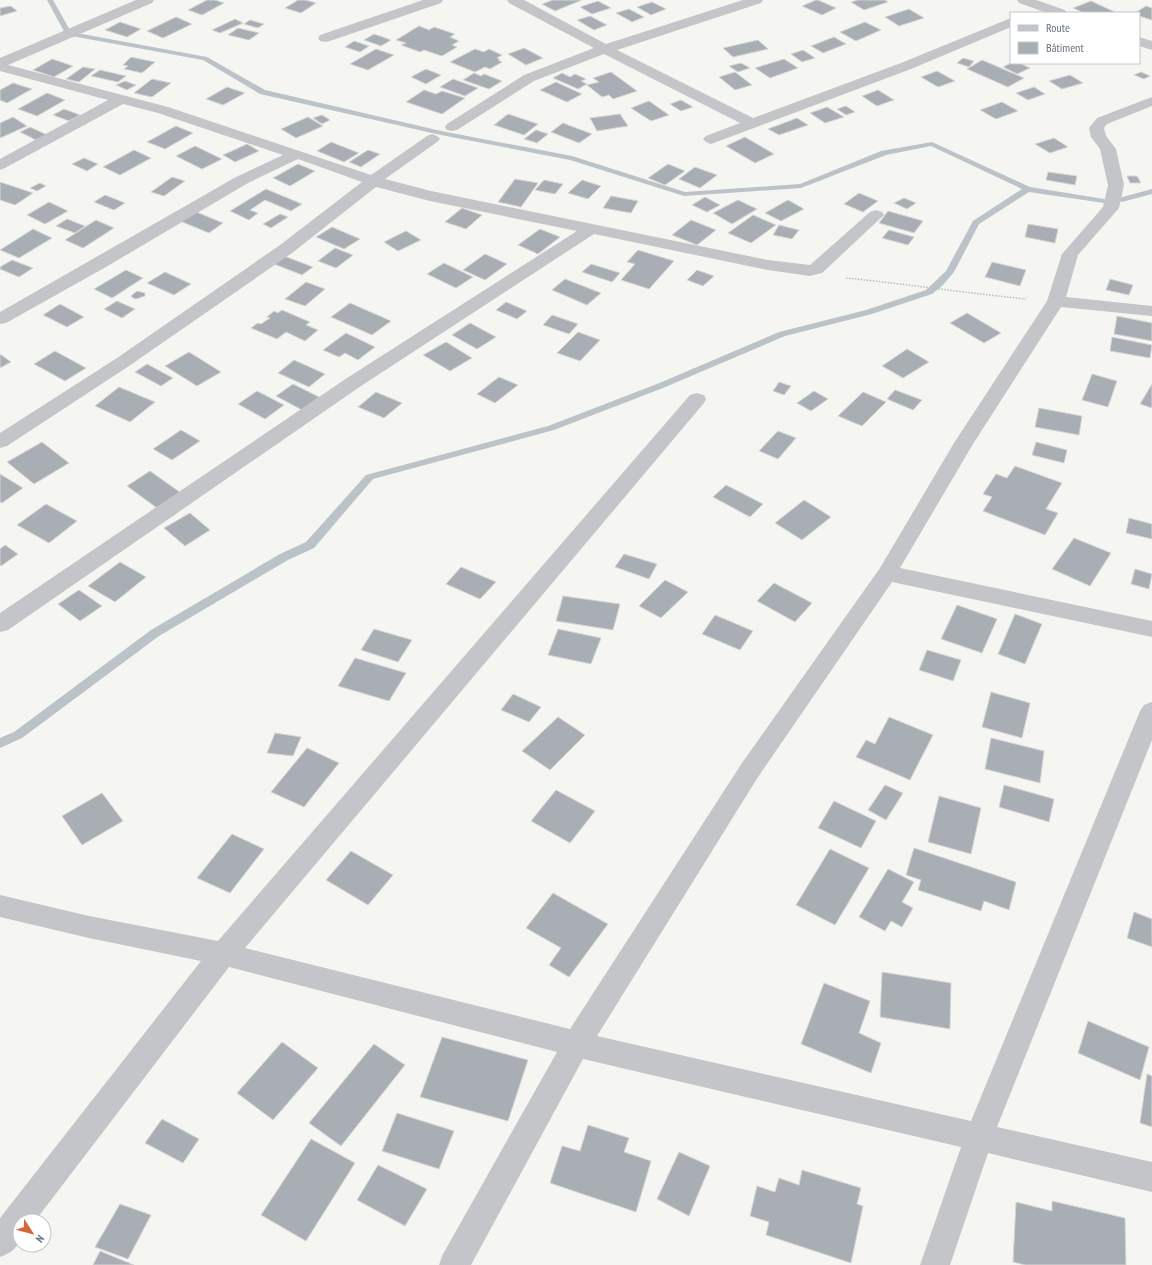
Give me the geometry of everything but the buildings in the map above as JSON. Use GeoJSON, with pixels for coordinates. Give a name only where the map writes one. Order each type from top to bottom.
{"type":"FeatureCollection","features":[{"type":"Feature","properties":{"kind":"street"},"geometry":{"type":"LineString","coordinates":[[0,63],[147,0]]}},
{"type":"Feature","properties":{"kind":"street"},"geometry":{"type":"LineString","coordinates":[[326,38],[436,0]]}},
{"type":"Feature","properties":{"kind":"street"},"geometry":{"type":"LineString","coordinates":[[514,0],[605,49],[753,124]]}},
{"type":"Feature","properties":{"kind":"street"},"geometry":{"type":"LineString","coordinates":[[452,127],[529,78],[605,49],[756,0]]}},
{"type":"Feature","properties":{"kind":"street"},"geometry":{"type":"LineString","coordinates":[[1024,0],[1039,10],[1053,12]]}},
{"type":"Feature","properties":{"kind":"street"},"geometry":{"type":"LineString","coordinates":[[1039,10],[1065,0]]}},
{"type":"Feature","properties":{"kind":"street"},"geometry":{"type":"LineString","coordinates":[[711,140],[906,66],[1010,22]]}},
{"type":"Feature","properties":{"kind":"street"},"geometry":{"type":"LineString","coordinates":[[1140,41],[1152,46]]}},
{"type":"Feature","properties":{"kind":"street"},"geometry":{"type":"LineString","coordinates":[[0,67],[119,100],[163,110],[297,154],[373,181],[430,196],[768,265],[810,271],[816,269],[876,215]]}},
{"type":"Feature","properties":{"kind":"street"},"geometry":{"type":"LineString","coordinates":[[0,165],[119,100]]}},
{"type":"Feature","properties":{"kind":"street"},"geometry":{"type":"LineString","coordinates":[[454,1265],[576,1044],[750,770],[887,573],[964,443],[1056,301],[1070,254],[1111,208],[1116,185],[1108,149],[1099,137],[1096,128],[1102,121],[1152,101]]}},
{"type":"Feature","properties":{"kind":"street"},"geometry":{"type":"LineString","coordinates":[[0,442],[123,362],[286,249],[373,181],[432,139]]}},
{"type":"Feature","properties":{"kind":"street"},"geometry":{"type":"LineString","coordinates":[[0,319],[100,263],[242,180],[297,154]]}},
{"type":"Feature","properties":{"kind":"street"},"geometry":{"type":"LineString","coordinates":[[0,624],[354,382],[591,229]]}},
{"type":"Feature","properties":{"kind":"street"},"geometry":{"type":"LineString","coordinates":[[1056,301],[1152,311]]}},
{"type":"Feature","properties":{"kind":"street"},"geometry":{"type":"LineString","coordinates":[[0,1242],[222,954],[697,399]]}},
{"type":"Feature","properties":{"kind":"street"},"geometry":{"type":"LineString","coordinates":[[887,573],[1152,629]]}},
{"type":"Feature","properties":{"kind":"street"},"geometry":{"type":"LineString","coordinates":[[935,1265],[979,1137],[1152,711]]}},
{"type":"Feature","properties":{"kind":"street"},"geometry":{"type":"LineString","coordinates":[[0,906],[89,927],[222,954],[576,1044],[1152,1177]]}},
{"type":"Feature","properties":{"kind":"path"},"geometry":{"type":"LineString","coordinates":[[816,269],[833,278],[863,279],[930,287],[963,294],[1056,301]]}},
{"type":"Feature","properties":{"kind":"waterway"},"geometry":{"type":"LineString","coordinates":[[50,0],[68,34],[205,58],[263,92],[441,133],[572,158],[684,194],[801,186],[884,153],[932,144],[1028,189]]}},
{"type":"Feature","properties":{"kind":"waterway"},"geometry":{"type":"LineString","coordinates":[[0,743],[18,735],[155,633],[284,557],[310,545],[370,477],[551,428],[660,386],[782,334],[869,312],[929,292],[950,272],[976,223],[1028,189]]}},
{"type":"Feature","properties":{"kind":"waterway"},"geometry":{"type":"LineString","coordinates":[[1028,189],[1104,201]]}},
{"type":"Feature","properties":{"kind":"waterway"},"geometry":{"type":"LineString","coordinates":[[1122,200],[1152,191]]}}]}
